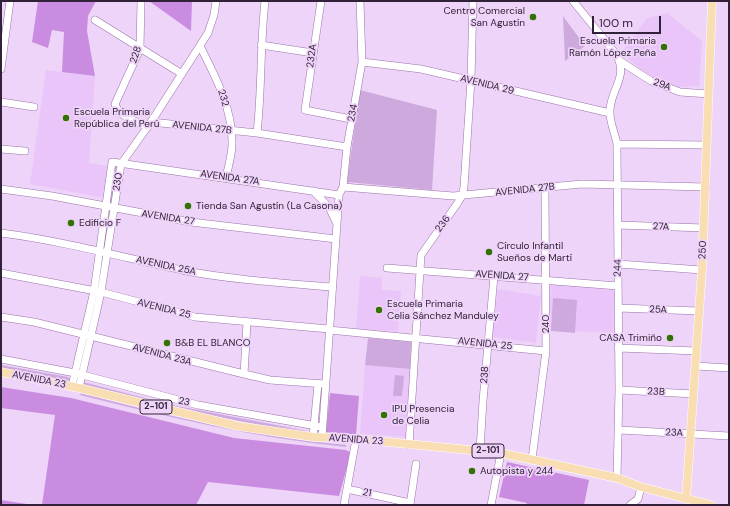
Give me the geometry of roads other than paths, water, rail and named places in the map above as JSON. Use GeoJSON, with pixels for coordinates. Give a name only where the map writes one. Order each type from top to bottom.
{"type":"FeatureCollection","features":[{"type":"Feature","properties":{"kind":"main road","name":"250"},"geometry":{"type":"LineString","coordinates":[[686,499],[702,270],[712,1]]}},
{"type":"Feature","properties":{"kind":"main road","name":"AVENIDA 23"},"geometry":{"type":"LineString","coordinates":[[1,372],[76,387],[237,426],[312,437],[356,439],[501,453],[617,478],[641,487],[712,505]]}},
{"type":"Feature","properties":{"kind":"street"},"geometry":{"type":"LineString","coordinates":[[1,69],[3,35],[10,1]]}},
{"type":"Feature","properties":{"kind":"street","name":"228"},"geometry":{"type":"LineString","coordinates":[[115,104],[140,49],[141,1]]}},
{"type":"Feature","properties":{"kind":"street","name":"230"},"geometry":{"type":"LineString","coordinates":[[110,208],[121,164],[150,124],[208,33],[214,15],[216,1]]}},
{"type":"Feature","properties":{"kind":"street"},"geometry":{"type":"LineString","coordinates":[[257,133],[261,103],[261,45],[265,1]]}},
{"type":"Feature","properties":{"kind":"street","name":"232A"},"geometry":{"type":"LineString","coordinates":[[321,1],[305,110],[352,119]]}},
{"type":"Feature","properties":{"kind":"street","name":"234"},"geometry":{"type":"LineString","coordinates":[[312,437],[329,329],[339,195],[344,187],[347,146],[362,62],[360,1]]}},
{"type":"Feature","properties":{"kind":"street"},"geometry":{"type":"LineString","coordinates":[[462,196],[471,80],[472,1]]}},
{"type":"Feature","properties":{"kind":"street"},"geometry":{"type":"LineString","coordinates":[[574,1],[620,61]]}},
{"type":"Feature","properties":{"kind":"street"},"geometry":{"type":"LineString","coordinates":[[95,20],[182,74]]}},
{"type":"Feature","properties":{"kind":"street"},"geometry":{"type":"LineString","coordinates":[[261,45],[313,53]]}},
{"type":"Feature","properties":{"kind":"street","name":"232"},"geometry":{"type":"LineString","coordinates":[[200,46],[220,86],[232,131],[232,146],[226,178]]}},
{"type":"Feature","properties":{"kind":"street","name":"29A"},"geometry":{"type":"LineString","coordinates":[[620,61],[651,81],[680,92],[709,94]]}},
{"type":"Feature","properties":{"kind":"street","name":"244"},"geometry":{"type":"LineString","coordinates":[[617,478],[619,430],[618,144],[610,113],[622,70],[620,61]]}},
{"type":"Feature","properties":{"kind":"street","name":"AVENIDA 29"},"geometry":{"type":"LineString","coordinates":[[362,62],[421,69],[560,103],[610,113]]}},
{"type":"Feature","properties":{"kind":"street"},"geometry":{"type":"LineString","coordinates":[[1,102],[34,107]]}},
{"type":"Feature","properties":{"kind":"street","name":"AVENIDA 27B"},"geometry":{"type":"LineString","coordinates":[[115,104],[120,114],[150,124],[257,133],[347,146]]}},
{"type":"Feature","properties":{"kind":"street"},"geometry":{"type":"LineString","coordinates":[[618,144],[707,145]]}},
{"type":"Feature","properties":{"kind":"street"},"geometry":{"type":"LineString","coordinates":[[1,148],[25,151]]}},
{"type":"Feature","properties":{"kind":"street","name":"230"},"geometry":{"type":"LineString","coordinates":[[76,387],[97,292],[104,252],[110,208],[112,162],[121,164]]}},
{"type":"Feature","properties":{"kind":"street","name":"AVENIDA 27A"},"geometry":{"type":"LineString","coordinates":[[121,164],[339,195]]}},
{"type":"Feature","properties":{"kind":"street","name":"AVENIDA 27B"},"geometry":{"type":"LineString","coordinates":[[344,187],[462,196],[545,189],[571,185],[618,184],[706,187]]}},
{"type":"Feature","properties":{"kind":"street","name":"AVENIDA 27"},"geometry":{"type":"LineString","coordinates":[[1,189],[52,196],[191,222],[336,239]]}},
{"type":"Feature","properties":{"kind":"street","name":"240"},"geometry":{"type":"LineString","coordinates":[[532,459],[546,351],[545,189]]}},
{"type":"Feature","properties":{"kind":"street","name":"234"},"geometry":{"type":"LineString","coordinates":[[312,190],[321,196],[329,207],[337,225]]}},
{"type":"Feature","properties":{"kind":"street","name":"236"},"geometry":{"type":"LineString","coordinates":[[409,445],[421,255],[462,196]]}},
{"type":"Feature","properties":{"kind":"street","name":"27A"},"geometry":{"type":"LineString","coordinates":[[618,225],[704,228]]}},
{"type":"Feature","properties":{"kind":"street","name":"AVENIDA 25A"},"geometry":{"type":"LineString","coordinates":[[1,233],[104,252],[217,276],[332,287]]}},
{"type":"Feature","properties":{"kind":"street"},"geometry":{"type":"LineString","coordinates":[[618,264],[702,270]]}},
{"type":"Feature","properties":{"kind":"street","name":"AVENIDA 27"},"geometry":{"type":"LineString","coordinates":[[387,268],[618,286]]}},
{"type":"Feature","properties":{"kind":"street","name":"AVENIDA 25"},"geometry":{"type":"LineString","coordinates":[[1,273],[97,292],[195,317],[546,351]]}},
{"type":"Feature","properties":{"kind":"street","name":"238"},"geometry":{"type":"LineString","coordinates":[[480,450],[487,345],[494,276]]}},
{"type":"Feature","properties":{"kind":"street","name":"25A"},"geometry":{"type":"LineString","coordinates":[[618,308],[699,311]]}},
{"type":"Feature","properties":{"kind":"street","name":"AVENIDA 23A"},"geometry":{"type":"LineString","coordinates":[[1,317],[34,322],[270,380],[321,384]]}},
{"type":"Feature","properties":{"kind":"street"},"geometry":{"type":"LineString","coordinates":[[244,374],[247,322]]}},
{"type":"Feature","properties":{"kind":"street"},"geometry":{"type":"LineString","coordinates":[[618,348],[697,351]]}},
{"type":"Feature","properties":{"kind":"street","name":"23"},"geometry":{"type":"LineString","coordinates":[[1,359],[78,374],[198,405],[322,427]]}},
{"type":"Feature","properties":{"kind":"street"},"geometry":{"type":"LineString","coordinates":[[696,366],[729,368]]}},
{"type":"Feature","properties":{"kind":"street","name":"234"},"geometry":{"type":"LineString","coordinates":[[321,384],[322,438]]}},
{"type":"Feature","properties":{"kind":"street","name":"23B"},"geometry":{"type":"LineString","coordinates":[[619,390],[694,394]]}},
{"type":"Feature","properties":{"kind":"street","name":"23A"},"geometry":{"type":"LineString","coordinates":[[619,430],[729,436]]}},
{"type":"Feature","properties":{"kind":"street"},"geometry":{"type":"LineString","coordinates":[[344,505],[356,439]]}},
{"type":"Feature","properties":{"kind":"street"},"geometry":{"type":"LineString","coordinates":[[491,505],[501,453]]}},
{"type":"Feature","properties":{"kind":"street"},"geometry":{"type":"LineString","coordinates":[[410,504],[416,464]]}},
{"type":"Feature","properties":{"kind":"street"},"geometry":{"type":"LineString","coordinates":[[630,505],[638,499],[641,487]]}},
{"type":"Feature","properties":{"kind":"street","name":"21"},"geometry":{"type":"LineString","coordinates":[[347,489],[410,504]]}},
{"type":"Feature","properties":{"kind":"place","name":"Centro Comercial San Agustín"},"geometry":{"type":"Point","coordinates":[533,17]}},
{"type":"Feature","properties":{"kind":"place","name":"Escuela Primaria Ramón López Peña"},"geometry":{"type":"Point","coordinates":[664,47]}},
{"type":"Feature","properties":{"kind":"place","name":"Escuela Primaria República del Perú"},"geometry":{"type":"Point","coordinates":[66,118]}},
{"type":"Feature","properties":{"kind":"place","name":"Tienda San Agustín (La Casona)"},"geometry":{"type":"Point","coordinates":[188,206]}},
{"type":"Feature","properties":{"kind":"place","name":"Edificio F"},"geometry":{"type":"Point","coordinates":[71,223]}},
{"type":"Feature","properties":{"kind":"place","name":"Círculo Infantil Sueños de Martí"},"geometry":{"type":"Point","coordinates":[489,252]}},
{"type":"Feature","properties":{"kind":"place","name":"Escuela Primaria Celia Sánchez Manduley"},"geometry":{"type":"Point","coordinates":[379,310]}},
{"type":"Feature","properties":{"kind":"place","name":"CASA Trimiño"},"geometry":{"type":"Point","coordinates":[670,338]}},
{"type":"Feature","properties":{"kind":"place","name":"B&B EL BLANCO"},"geometry":{"type":"Point","coordinates":[167,343]}},
{"type":"Feature","properties":{"kind":"place","name":"IPU Presencia de Celia"},"geometry":{"type":"Point","coordinates":[384,415]}},
{"type":"Feature","properties":{"kind":"place","name":"Autopista y 244"},"geometry":{"type":"Point","coordinates":[472,471]}}]}
